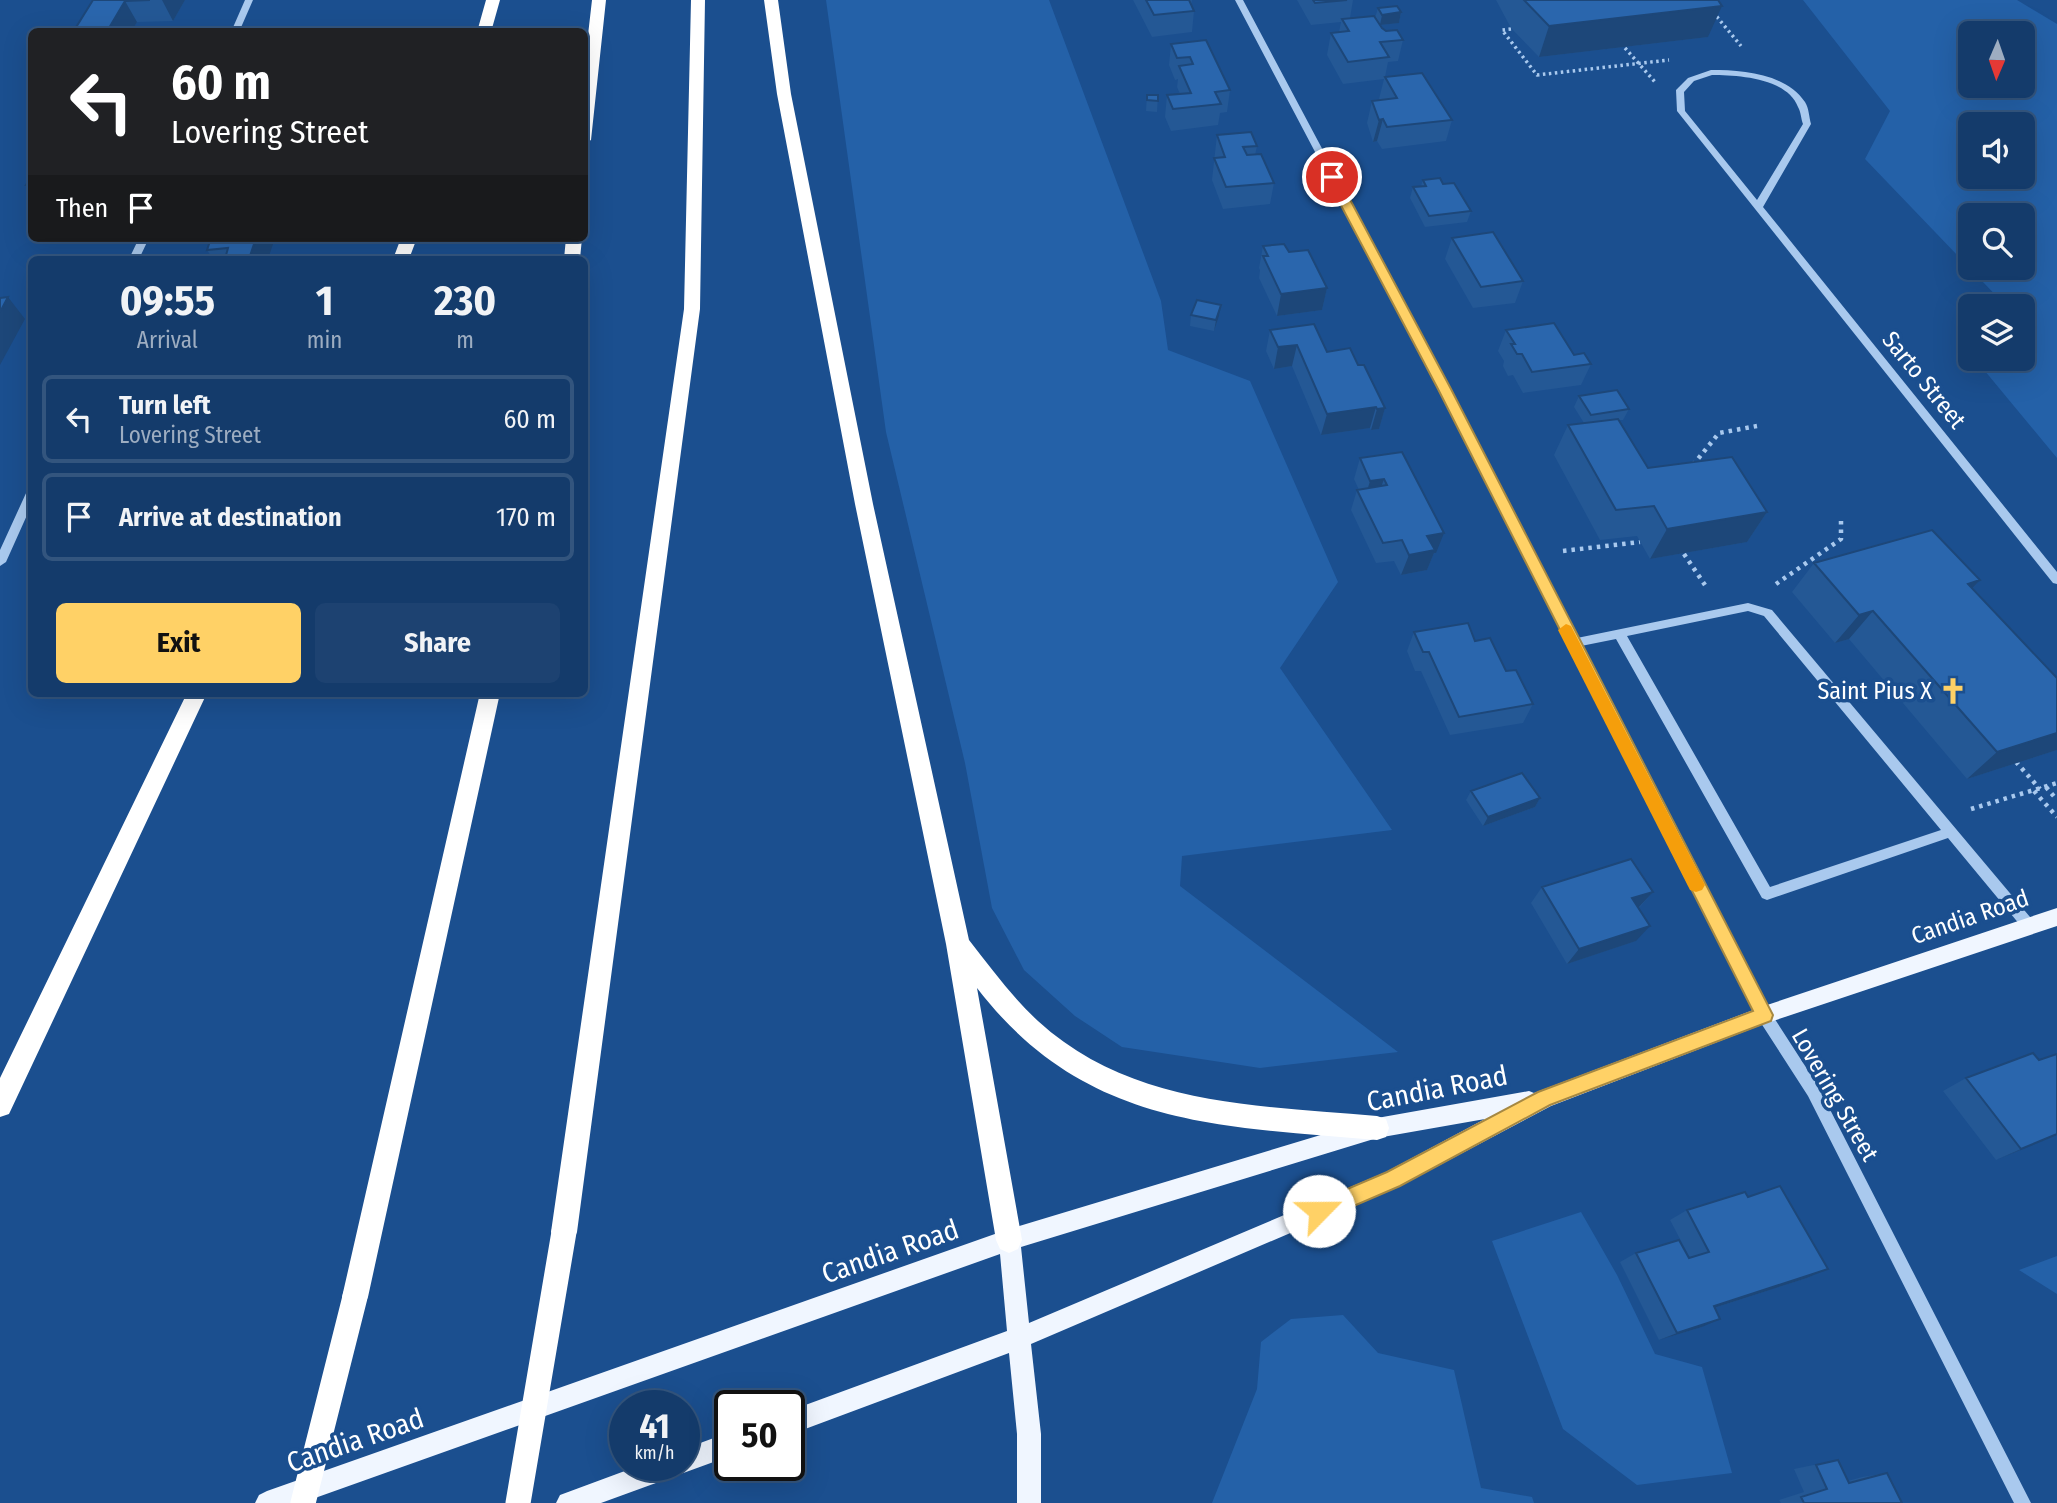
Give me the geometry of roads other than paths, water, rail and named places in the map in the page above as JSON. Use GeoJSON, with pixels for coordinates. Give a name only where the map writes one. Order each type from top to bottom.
{"type":"FeatureCollection","features":[{"type":"Feature","properties":{"kind":"highway"},"geometry":{"type":"LineString","coordinates":[[485,28],[493,0]]}},
{"type":"Feature","properties":{"kind":"highway"},"geometry":{"type":"LineString","coordinates":[[588,103],[599,0]]}},
{"type":"Feature","properties":{"kind":"highway"},"geometry":{"type":"LineString","coordinates":[[518,1503],[564,1232],[653,608],[692,309],[698,0]]}},
{"type":"Feature","properties":{"kind":"highway"},"geometry":{"type":"LineString","coordinates":[[771,0],[784,94],[859,476],[958,944],[1009,1240]]}},
{"type":"Feature","properties":{"kind":"highway"},"geometry":{"type":"LineString","coordinates":[[0,1105],[195,697]]}},
{"type":"Feature","properties":{"kind":"highway"},"geometry":{"type":"LineString","coordinates":[[303,1503],[355,1297],[489,697]]}},
{"type":"Feature","properties":{"kind":"highway"},"geometry":{"type":"LineString","coordinates":[[958,944],[1016,1016],[1044,1042],[1116,1086],[1159,1101],[1237,1114],[1377,1128]]}},
{"type":"Feature","properties":{"kind":"main road","name":"Candia Road"},"geometry":{"type":"LineString","coordinates":[[805,1417],[1019,1338],[1393,1179],[1545,1098],[1764,1015],[2057,917]]}},
{"type":"Feature","properties":{"kind":"main road","name":"Candia Road"},"geometry":{"type":"LineString","coordinates":[[267,1503],[1009,1240],[1377,1128],[1545,1098]]}},
{"type":"Feature","properties":{"kind":"main road"},"geometry":{"type":"LineString","coordinates":[[1009,1240],[1029,1434],[1029,1503]]}},
{"type":"Feature","properties":{"kind":"main road"},"geometry":{"type":"LineString","coordinates":[[568,1503],[629,1481]]}},
{"type":"Feature","properties":{"kind":"street"},"geometry":{"type":"LineString","coordinates":[[237,28],[249,0]]}},
{"type":"Feature","properties":{"kind":"street","name":"Lovering Street"},"geometry":{"type":"LineString","coordinates":[[1239,0],[1445,389],[1764,1015],[1813,1091],[2024,1503]]}},
{"type":"Feature","properties":{"kind":"street","name":"Sarto Street"},"geometry":{"type":"LineString","coordinates":[[1758,207],[1807,124],[1808,114],[1801,101],[1787,89],[1747,74],[1724,71],[1688,79],[1679,88],[1676,100],[1681,111],[2057,580]]}},
{"type":"Feature","properties":{"kind":"street"},"geometry":{"type":"LineString","coordinates":[[0,562],[28,500]]}},
{"type":"Feature","properties":{"kind":"street"},"geometry":{"type":"LineString","coordinates":[[1573,643],[1748,607],[1768,613],[2030,927]]}},
{"type":"Feature","properties":{"kind":"street"},"geometry":{"type":"LineString","coordinates":[[1619,633],[1767,894],[1950,832]]}},
{"type":"Feature","properties":{"kind":"place","name":"Saint Pius X"},"geometry":{"type":"Point","coordinates":[1953,691]}}]}
